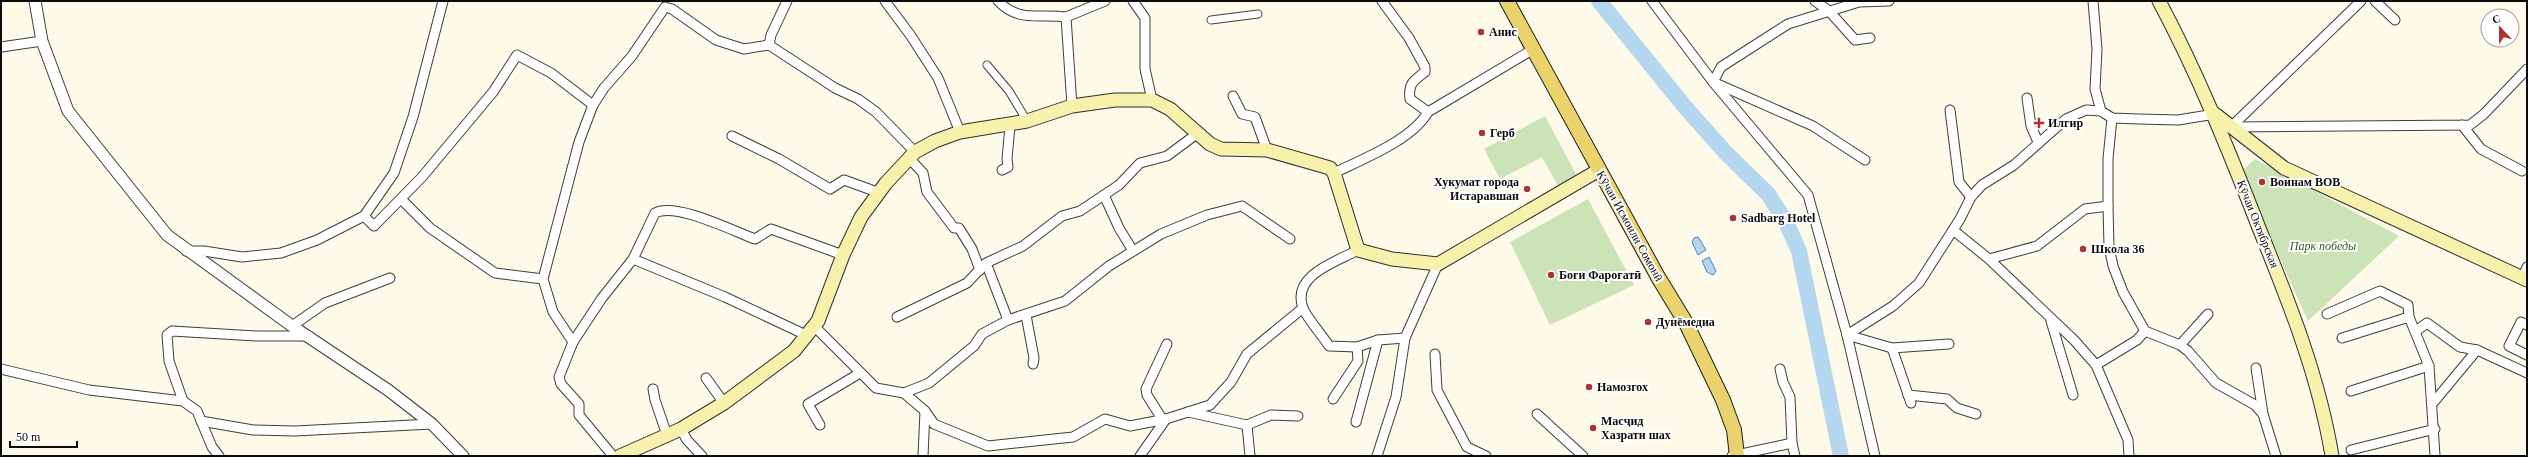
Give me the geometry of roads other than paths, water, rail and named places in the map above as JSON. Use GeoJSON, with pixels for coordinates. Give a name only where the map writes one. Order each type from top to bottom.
{"type":"FeatureCollection","features":[{"type":"Feature","properties":{"kind":"main road","name":"Кӯчаи Исмоили Сомонӣ"},"geometry":{"type":"LineString","coordinates":[[1507,1],[1532,50],[1600,170],[1658,277],[1686,323],[1723,400],[1734,430],[1735,456]]}},
{"type":"Feature","properties":{"kind":"main road","name":"Кӯчаи Октябрская"},"geometry":{"type":"LineString","coordinates":[[2159,1],[2214,114],[2298,326],[2329,435],[2332,456]]}},
{"type":"Feature","properties":{"kind":"main road"},"geometry":{"type":"LineString","coordinates":[[620,456],[681,428],[724,403],[784,359],[810,331],[843,254],[861,217],[886,183],[912,156],[935,141],[960,132],[1010,126],[1072,106],[1115,100],[1152,100],[1170,108],[1210,144],[1221,149],[1267,150],[1330,168],[1334,173],[1358,250],[1392,259],[1438,264],[1600,170]]}},
{"type":"Feature","properties":{"kind":"main road"},"geometry":{"type":"LineString","coordinates":[[2214,114],[2284,168],[2525,275]]}},
{"type":"Feature","properties":{"kind":"street"},"geometry":{"type":"LineString","coordinates":[[35,1],[42,41],[68,111],[167,235],[186,251],[292,326],[310,336],[388,390],[432,424],[463,456]]}},
{"type":"Feature","properties":{"kind":"street"},"geometry":{"type":"LineString","coordinates":[[186,251],[242,257],[281,253],[317,240],[364,216],[394,173],[413,117],[443,1]]}},
{"type":"Feature","properties":{"kind":"street"},"geometry":{"type":"LineString","coordinates":[[769,45],[787,1]]}},
{"type":"Feature","properties":{"kind":"street"},"geometry":{"type":"LineString","coordinates":[[885,1],[912,36],[938,78],[960,132]]}},
{"type":"Feature","properties":{"kind":"street"},"geometry":{"type":"LineString","coordinates":[[998,1],[1008,12],[1024,17],[1048,14],[1066,17],[1102,2]]}},
{"type":"Feature","properties":{"kind":"street"},"geometry":{"type":"LineString","coordinates":[[1133,1],[1145,18],[1145,69],[1152,100]]}},
{"type":"Feature","properties":{"kind":"street"},"geometry":{"type":"LineString","coordinates":[[1382,1],[1406,33],[1425,68],[1425,72],[1412,82],[1409,89],[1410,99],[1428,112]]}},
{"type":"Feature","properties":{"kind":"street"},"geometry":{"type":"LineString","coordinates":[[1652,1],[1713,82],[1808,194],[1847,335],[1875,456]]}},
{"type":"Feature","properties":{"kind":"street"},"geometry":{"type":"LineString","coordinates":[[1816,1],[1829,11],[1854,40],[1870,38]]}},
{"type":"Feature","properties":{"kind":"street"},"geometry":{"type":"LineString","coordinates":[[1713,82],[1720,67],[1788,24],[1859,2],[1889,1]]}},
{"type":"Feature","properties":{"kind":"street"},"geometry":{"type":"LineString","coordinates":[[2092,1],[2097,49],[2095,88],[2101,111]]}},
{"type":"Feature","properties":{"kind":"street"},"geometry":{"type":"LineString","coordinates":[[2375,1],[2395,20]]}},
{"type":"Feature","properties":{"kind":"street"},"geometry":{"type":"LineString","coordinates":[[2231,127],[2356,3]]}},
{"type":"Feature","properties":{"kind":"street"},"geometry":{"type":"LineString","coordinates":[[573,342],[553,312],[542,279],[579,142],[593,105],[604,88],[632,56],[662,4],[672,9],[716,40],[744,49],[769,45],[835,88],[858,99],[876,112],[912,156],[923,173],[927,192],[954,228],[959,228],[976,258],[983,267],[1008,320]]}},
{"type":"Feature","properties":{"kind":"street"},"geometry":{"type":"LineString","coordinates":[[1211,20],[1258,14]]}},
{"type":"Feature","properties":{"kind":"street"},"geometry":{"type":"LineString","coordinates":[[1066,17],[1072,106]]}},
{"type":"Feature","properties":{"kind":"street"},"geometry":{"type":"LineString","coordinates":[[1,47],[42,41]]}},
{"type":"Feature","properties":{"kind":"street"},"geometry":{"type":"LineString","coordinates":[[1334,173],[1382,150],[1404,135],[1428,112],[1532,50]]}},
{"type":"Feature","properties":{"kind":"street"},"geometry":{"type":"LineString","coordinates":[[364,216],[374,226],[402,200],[493,92],[517,55],[551,73],[593,105]]}},
{"type":"Feature","properties":{"kind":"street"},"geometry":{"type":"LineString","coordinates":[[987,65],[1009,91],[1027,121]]}},
{"type":"Feature","properties":{"kind":"street"},"geometry":{"type":"LineString","coordinates":[[2231,127],[2462,125],[2477,121],[2527,69]]}},
{"type":"Feature","properties":{"kind":"street"},"geometry":{"type":"LineString","coordinates":[[1713,82],[1813,126],[1865,160]]}},
{"type":"Feature","properties":{"kind":"street"},"geometry":{"type":"LineString","coordinates":[[1233,96],[1242,114],[1249,114],[1255,117],[1267,150]]}},
{"type":"Feature","properties":{"kind":"street"},"geometry":{"type":"LineString","coordinates":[[2027,98],[2030,126],[2038,142]]}},
{"type":"Feature","properties":{"kind":"street"},"geometry":{"type":"LineString","coordinates":[[1950,110],[1959,182],[1971,197]]}},
{"type":"Feature","properties":{"kind":"street"},"geometry":{"type":"LineString","coordinates":[[1847,335],[1892,306],[1919,283],[1953,230],[1971,197],[1982,185],[2014,165],[2038,142],[2066,119],[2086,110],[2101,111],[2112,118],[2178,120],[2214,114]]}},
{"type":"Feature","properties":{"kind":"street"},"geometry":{"type":"LineString","coordinates":[[2112,118],[2108,159],[2110,247],[2113,266],[2123,292],[2146,332],[2180,345],[2216,383],[2255,405],[2263,414]]}},
{"type":"Feature","properties":{"kind":"street"},"geometry":{"type":"LineString","coordinates":[[2462,125],[2481,149],[2522,171]]}},
{"type":"Feature","properties":{"kind":"street"},"geometry":{"type":"LineString","coordinates":[[1002,170],[1008,167],[1007,159],[1010,126]]}},
{"type":"Feature","properties":{"kind":"street"},"geometry":{"type":"LineString","coordinates":[[897,317],[967,283],[983,267],[1023,246],[1062,216],[1080,211],[1119,185],[1140,163],[1167,156],[1198,133]]}},
{"type":"Feature","properties":{"kind":"street"},"geometry":{"type":"LineString","coordinates":[[732,136],[779,159],[830,189],[844,180],[880,193]]}},
{"type":"Feature","properties":{"kind":"street"},"geometry":{"type":"LineString","coordinates":[[1104,195],[1119,228],[1133,251]]}},
{"type":"Feature","properties":{"kind":"street"},"geometry":{"type":"LineString","coordinates":[[402,200],[430,228],[495,273],[542,279]]}},
{"type":"Feature","properties":{"kind":"street"},"geometry":{"type":"LineString","coordinates":[[904,393],[929,383],[974,346],[982,334],[1008,320],[1065,301],[1109,266],[1160,234],[1207,215],[1242,206],[1290,240]]}},
{"type":"Feature","properties":{"kind":"street"},"geometry":{"type":"LineString","coordinates":[[1989,259],[2037,246],[2086,209],[2108,206]]}},
{"type":"Feature","properties":{"kind":"street"},"geometry":{"type":"LineString","coordinates":[[613,456],[579,415],[579,404],[561,384],[559,377],[573,342],[602,298],[633,259],[656,213],[663,209],[693,216],[755,239],[771,229],[843,254]]}},
{"type":"Feature","properties":{"kind":"street"},"geometry":{"type":"LineString","coordinates":[[1953,230],[1989,259],[2050,320],[2074,340],[2096,365],[2128,440],[2129,456]]}},
{"type":"Feature","properties":{"kind":"street"},"geometry":{"type":"LineString","coordinates":[[1358,250],[1310,275],[1302,289],[1303,308],[1329,346],[1357,347],[1378,340],[1405,338]]}},
{"type":"Feature","properties":{"kind":"street"},"geometry":{"type":"LineString","coordinates":[[633,259],[810,331],[876,388],[904,393],[925,411],[934,424],[988,446],[1073,437],[1105,419],[1130,426],[1164,419],[1210,405],[1231,382],[1247,354],[1303,308]]}},
{"type":"Feature","properties":{"kind":"street"},"geometry":{"type":"LineString","coordinates":[[1377,456],[1396,397],[1405,338],[1438,264]]}},
{"type":"Feature","properties":{"kind":"street"},"geometry":{"type":"LineString","coordinates":[[292,326],[325,303],[390,278]]}},
{"type":"Feature","properties":{"kind":"street"},"geometry":{"type":"LineString","coordinates":[[2327,314],[2380,291],[2408,305],[2409,317],[2429,366],[2435,429],[2435,456]]}},
{"type":"Feature","properties":{"kind":"street"},"geometry":{"type":"LineString","coordinates":[[2180,345],[2208,314]]}},
{"type":"Feature","properties":{"kind":"street"},"geometry":{"type":"LineString","coordinates":[[1026,315],[1034,358],[1033,364]]}},
{"type":"Feature","properties":{"kind":"street"},"geometry":{"type":"LineString","coordinates":[[2342,338],[2409,317]]}},
{"type":"Feature","properties":{"kind":"street"},"geometry":{"type":"LineString","coordinates":[[2050,320],[2073,394]]}},
{"type":"Feature","properties":{"kind":"street"},"geometry":{"type":"LineString","coordinates":[[2527,325],[2521,322],[2509,346],[2527,354]]}},
{"type":"Feature","properties":{"kind":"street"},"geometry":{"type":"LineString","coordinates":[[2416,331],[2427,323],[2460,347],[2477,350],[2527,373]]}},
{"type":"Feature","properties":{"kind":"street"},"geometry":{"type":"LineString","coordinates":[[183,401],[169,361],[166,335],[172,331],[257,336],[310,336]]}},
{"type":"Feature","properties":{"kind":"street"},"geometry":{"type":"LineString","coordinates":[[2096,365],[2137,340],[2146,332]]}},
{"type":"Feature","properties":{"kind":"street"},"geometry":{"type":"LineString","coordinates":[[1847,335],[1892,348],[1949,344]]}},
{"type":"Feature","properties":{"kind":"street"},"geometry":{"type":"LineString","coordinates":[[1356,422],[1378,340]]}},
{"type":"Feature","properties":{"kind":"street"},"geometry":{"type":"LineString","coordinates":[[1164,419],[1147,395],[1146,389],[1167,344]]}},
{"type":"Feature","properties":{"kind":"street"},"geometry":{"type":"LineString","coordinates":[[1333,399],[1358,361],[1357,347]]}},
{"type":"Feature","properties":{"kind":"street"},"geometry":{"type":"LineString","coordinates":[[1892,348],[1910,399],[1946,399],[1957,408],[1976,414]]}},
{"type":"Feature","properties":{"kind":"street"},"geometry":{"type":"LineString","coordinates":[[2433,403],[2477,350]]}},
{"type":"Feature","properties":{"kind":"street"},"geometry":{"type":"LineString","coordinates":[[1435,354],[1437,390],[1466,447],[1486,456]]}},
{"type":"Feature","properties":{"kind":"street"},"geometry":{"type":"LineString","coordinates":[[2351,390],[2429,366]]}},
{"type":"Feature","properties":{"kind":"street"},"geometry":{"type":"LineString","coordinates":[[2256,368],[2263,414],[2276,456]]}},
{"type":"Feature","properties":{"kind":"street"},"geometry":{"type":"LineString","coordinates":[[1780,369],[1783,382],[1790,397],[1792,443],[1795,456]]}},
{"type":"Feature","properties":{"kind":"street"},"geometry":{"type":"LineString","coordinates":[[1,370],[90,390],[183,401],[198,411],[201,421],[218,456]]}},
{"type":"Feature","properties":{"kind":"street"},"geometry":{"type":"LineString","coordinates":[[820,425],[808,404],[860,373]]}},
{"type":"Feature","properties":{"kind":"street"},"geometry":{"type":"LineString","coordinates":[[706,378],[724,403]]}},
{"type":"Feature","properties":{"kind":"street"},"geometry":{"type":"LineString","coordinates":[[653,389],[667,435]]}},
{"type":"Feature","properties":{"kind":"street"},"geometry":{"type":"LineString","coordinates":[[923,456],[925,411]]}},
{"type":"Feature","properties":{"kind":"street"},"geometry":{"type":"LineString","coordinates":[[1187,411],[1247,425],[1271,415],[1298,416]]}},
{"type":"Feature","properties":{"kind":"street"},"geometry":{"type":"LineString","coordinates":[[1537,414],[1583,456]]}},
{"type":"Feature","properties":{"kind":"street"},"geometry":{"type":"LineString","coordinates":[[1140,456],[1164,419]]}},
{"type":"Feature","properties":{"kind":"street"},"geometry":{"type":"LineString","coordinates":[[201,421],[253,430],[295,431],[432,424]]}},
{"type":"Feature","properties":{"kind":"street"},"geometry":{"type":"LineString","coordinates":[[1247,425],[1250,456]]}},
{"type":"Feature","properties":{"kind":"street"},"geometry":{"type":"LineString","coordinates":[[681,428],[686,440],[702,456]]}},
{"type":"Feature","properties":{"kind":"street"},"geometry":{"type":"LineString","coordinates":[[2352,450],[2435,429]]}},
{"type":"Feature","properties":{"kind":"street"},"geometry":{"type":"LineString","coordinates":[[1735,456],[1792,443]]}},
{"type":"Feature","properties":{"kind":"water"},"geometry":{"type":"Polygon","coordinates":[[[1698,237],[1706,250],[1698,255],[1692,242],[1694,238],[1698,237]]]}},
{"type":"Feature","properties":{"kind":"water"},"geometry":{"type":"Polygon","coordinates":[[[1709,257],[1716,271],[1713,275],[1707,272],[1702,261],[1709,257]]]}},
{"type":"Feature","properties":{"kind":"waterway"},"geometry":{"type":"LineString","coordinates":[[1599,1],[1685,107],[1726,153],[1768,194],[1786,222],[1799,251],[1841,456]]}},
{"type":"Feature","properties":{"kind":"place","name":"Анис"},"geometry":{"type":"Point","coordinates":[1481,32]}},
{"type":"Feature","properties":{"kind":"place","name":"Илгир"},"geometry":{"type":"Point","coordinates":[2039,123]}},
{"type":"Feature","properties":{"kind":"place","name":"Герб"},"geometry":{"type":"Point","coordinates":[1482,133]}},
{"type":"Feature","properties":{"kind":"place","name":"Воинам ВОВ"},"geometry":{"type":"Point","coordinates":[2262,182]}},
{"type":"Feature","properties":{"kind":"place","name":"Хукумат города Истаравшан"},"geometry":{"type":"Point","coordinates":[1527,189]}},
{"type":"Feature","properties":{"kind":"place","name":"Sadbarg Hotel"},"geometry":{"type":"Point","coordinates":[1733,218]}},
{"type":"Feature","properties":{"kind":"place","name":"Школа 36"},"geometry":{"type":"Point","coordinates":[2083,249]}},
{"type":"Feature","properties":{"kind":"place","name":"Боғи Фароғатӣ"},"geometry":{"type":"Point","coordinates":[1551,275]}},
{"type":"Feature","properties":{"kind":"place","name":"Дунёмедиа"},"geometry":{"type":"Point","coordinates":[1648,322]}},
{"type":"Feature","properties":{"kind":"place","name":"Намозгох"},"geometry":{"type":"Point","coordinates":[1589,387]}},
{"type":"Feature","properties":{"kind":"place","name":"Масҷид Хазрати шах"},"geometry":{"type":"Point","coordinates":[1593,428]}},
{"type":"Feature","properties":{"kind":"park label","name":"Парк победы"},"geometry":{"type":"Point","coordinates":[2323,246]}}]}
